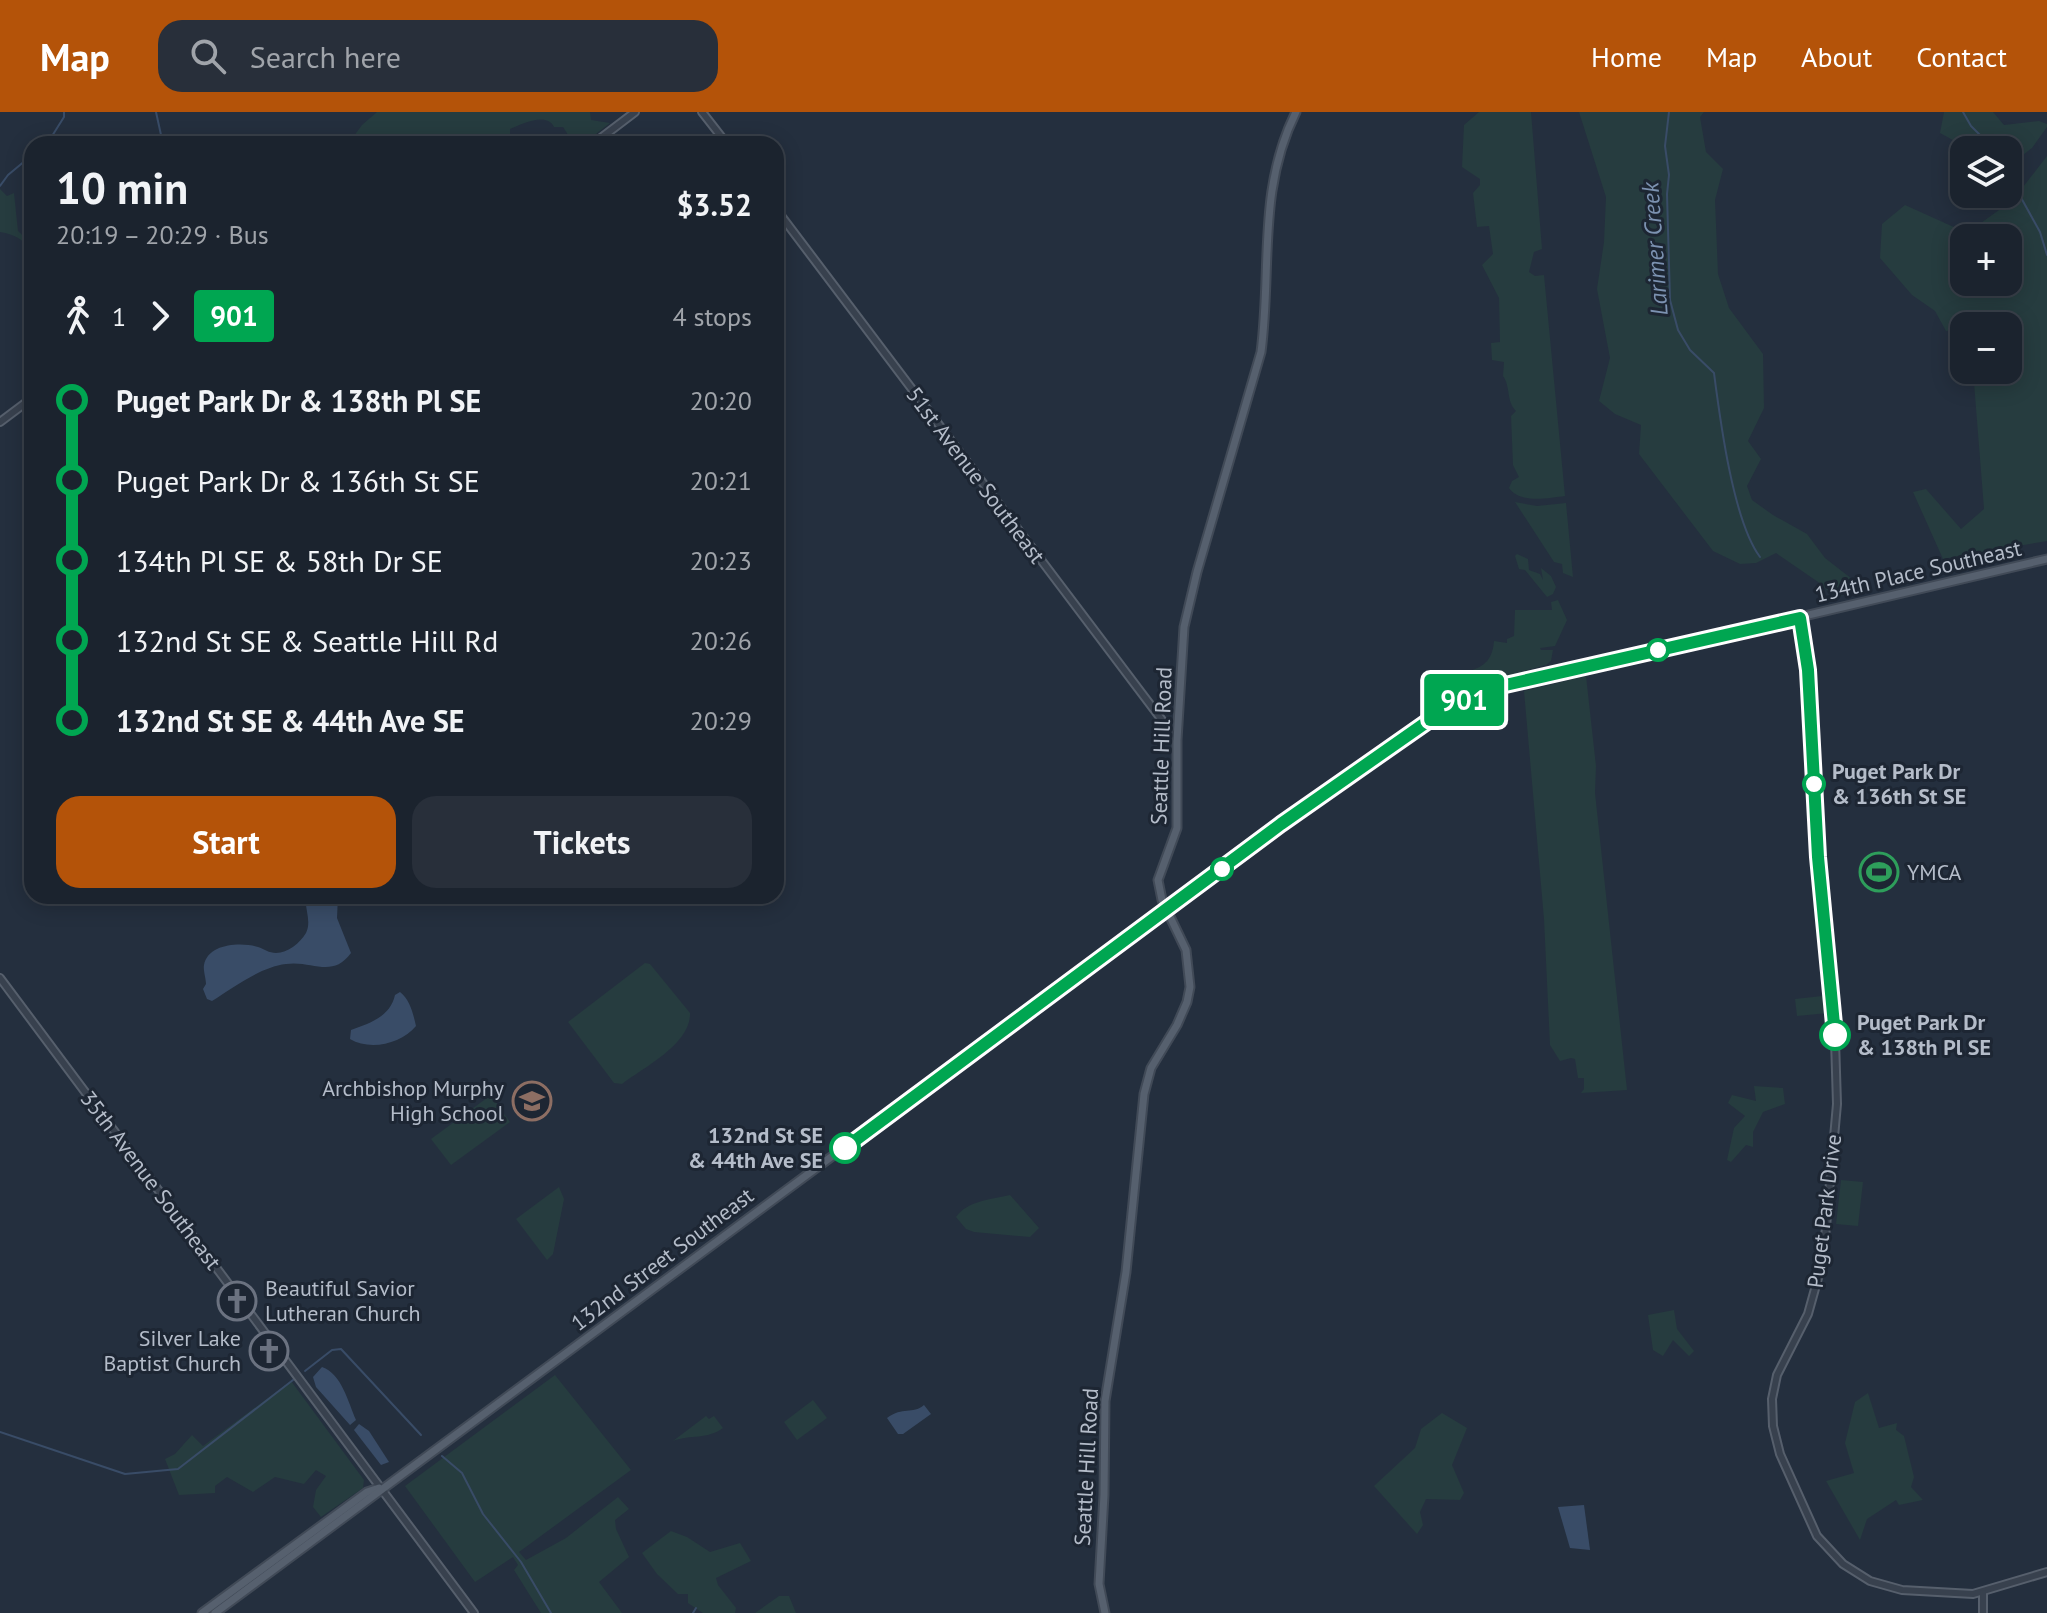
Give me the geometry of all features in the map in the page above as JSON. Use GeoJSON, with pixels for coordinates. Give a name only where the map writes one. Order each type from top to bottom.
{"type":"FeatureCollection","features":[{"type":"Feature","properties":{"kind":"main road","name":"Seattle Hill Road"},"geometry":{"type":"LineString","coordinates":[[1105,1613],[1099,1584],[1105,1401],[1126,1272],[1144,1094],[1151,1068],[1177,1025],[1190,987],[1185,947],[1166,910],[1158,880],[1177,828],[1177,740],[1184,627],[1261,352],[1270,193],[1283,138],[1296,112]]}},
{"type":"Feature","properties":{"kind":"main road","name":"134th Place Southeast"},"geometry":{"type":"LineString","coordinates":[[1471,696],[1556,672],[2047,559]]}},
{"type":"Feature","properties":{"kind":"main road","name":"132nd Street Southeast"},"geometry":{"type":"LineString","coordinates":[[202,1613],[372,1498],[381,1487],[1418,725],[1471,696]]}},
{"type":"Feature","properties":{"kind":"main road","name":"132nd Street Southeast"},"geometry":{"type":"LineString","coordinates":[[215,1613],[299,1546],[303,1539],[367,1492],[381,1487]]}},
{"type":"Feature","properties":{"kind":"main road"},"geometry":{"type":"LineString","coordinates":[[208,1613],[218,1606],[221,1599]]}},
{"type":"Feature","properties":{"kind":"street"},"geometry":{"type":"LineString","coordinates":[[604,136],[635,112]]}},
{"type":"Feature","properties":{"kind":"street"},"geometry":{"type":"LineString","coordinates":[[702,112],[721,136]]}},
{"type":"Feature","properties":{"kind":"street","name":"51st Avenue Southeast"},"geometry":{"type":"LineString","coordinates":[[784,220],[1177,740]]}},
{"type":"Feature","properties":{"kind":"street"},"geometry":{"type":"LineString","coordinates":[[0,422],[24,404]]}},
{"type":"Feature","properties":{"kind":"street","name":"Puget Park Drive"},"geometry":{"type":"LineString","coordinates":[[1800,618],[1811,706],[1818,857],[1835,1040],[1837,1104],[1823,1260],[1808,1314],[1777,1375],[1772,1399],[1773,1426],[1780,1454],[1817,1536],[1843,1564],[1870,1581],[1902,1590],[1957,1595],[1983,1593],[2047,1572]]}},
{"type":"Feature","properties":{"kind":"street","name":"35th Avenue Southeast"},"geometry":{"type":"LineString","coordinates":[[0,978],[474,1613]]}},
{"type":"Feature","properties":{"kind":"street"},"geometry":{"type":"LineString","coordinates":[[1983,1593],[1983,1613]]}},
{"type":"Feature","properties":{"kind":"green space"},"geometry":{"type":"Polygon","coordinates":[[[377,112],[590,112],[591,120],[610,123],[593,136],[569,136],[563,127],[554,127],[541,119],[510,129],[510,136],[354,136],[377,112]]]}},
{"type":"Feature","properties":{"kind":"green space"},"geometry":{"type":"Polygon","coordinates":[[[1479,112],[1531,112],[1542,249],[1534,252],[1529,272],[1535,276],[1544,275],[1565,496],[1527,498],[1509,488],[1512,481],[1519,477],[1513,465],[1511,416],[1516,411],[1503,376],[1504,362],[1492,360],[1491,343],[1500,342],[1499,298],[1482,265],[1493,254],[1489,226],[1477,227],[1473,193],[1480,185],[1480,179],[1462,167],[1464,125],[1479,112]]]}},
{"type":"Feature","properties":{"kind":"green space"},"geometry":{"type":"Polygon","coordinates":[[[1579,112],[1704,112],[1700,117],[1706,152],[1723,169],[1715,200],[1718,274],[1729,308],[1763,354],[1764,408],[1748,441],[1761,459],[1747,486],[1752,500],[1807,534],[1825,558],[1861,586],[1835,599],[1821,584],[1776,553],[1756,563],[1740,564],[1713,551],[1639,454],[1641,425],[1615,414],[1599,401],[1610,358],[1597,289],[1606,197],[1579,112]]]}},
{"type":"Feature","properties":{"kind":"green space"},"geometry":{"type":"Polygon","coordinates":[[[1944,112],[1993,112],[2004,125],[2039,121],[2047,124],[2032,148],[2022,156],[2022,136],[1950,136],[1950,138],[1940,133],[1944,112]]]}},
{"type":"Feature","properties":{"kind":"green space"},"geometry":{"type":"Polygon","coordinates":[[[2047,156],[2047,541],[1943,559],[1913,492],[1926,489],[1961,529],[1984,509],[1974,384],[2022,384],[2022,312],[1950,312],[1950,330],[1946,331],[1935,311],[1912,295],[1880,258],[1882,224],[1905,205],[1950,225],[1950,296],[2022,296],[2022,224],[1980,224],[2002,208],[2022,208],[2022,188],[2047,156]]]}},
{"type":"Feature","properties":{"kind":"green space"},"geometry":{"type":"Polygon","coordinates":[[[0,189],[7,196],[14,193],[18,231],[24,237],[24,242],[0,232],[0,189]]]}},
{"type":"Feature","properties":{"kind":"green space"},"geometry":{"type":"Polygon","coordinates":[[[1515,502],[1537,506],[1566,503],[1573,577],[1563,573],[1562,564],[1554,562],[1515,502]]]}},
{"type":"Feature","properties":{"kind":"green space"},"geometry":{"type":"Polygon","coordinates":[[[1517,554],[1528,559],[1529,570],[1540,574],[1543,580],[1541,568],[1551,576],[1556,587],[1553,594],[1547,597],[1525,570],[1519,569],[1517,554]]]}},
{"type":"Feature","properties":{"kind":"green space"},"geometry":{"type":"Polygon","coordinates":[[[1558,600],[1567,620],[1555,646],[1540,648],[1553,650],[1551,661],[1476,684],[1469,671],[1487,661],[1494,641],[1507,643],[1507,639],[1514,636],[1515,610],[1552,610],[1551,602],[1558,600]]]}},
{"type":"Feature","properties":{"kind":"green space"},"geometry":{"type":"Polygon","coordinates":[[[1586,676],[1596,766],[1595,793],[1627,1090],[1581,1093],[1584,1078],[1578,1078],[1575,1059],[1560,1061],[1550,1045],[1544,919],[1524,691],[1586,676]]]}},
{"type":"Feature","properties":{"kind":"green space"},"geometry":{"type":"Polygon","coordinates":[[[645,963],[650,964],[690,1013],[688,1024],[683,1035],[665,1054],[622,1084],[614,1083],[568,1022],[645,963]]]}},
{"type":"Feature","properties":{"kind":"green space"},"geometry":{"type":"Polygon","coordinates":[[[1826,998],[1828,1013],[1797,1016],[1795,999],[1826,998]]]}},
{"type":"Feature","properties":{"kind":"green space"},"geometry":{"type":"Polygon","coordinates":[[[1754,1086],[1783,1088],[1785,1104],[1763,1112],[1753,1132],[1753,1147],[1746,1145],[1731,1162],[1727,1160],[1734,1128],[1745,1116],[1728,1103],[1732,1095],[1756,1101],[1754,1086]]]}},
{"type":"Feature","properties":{"kind":"green space"},"geometry":{"type":"Polygon","coordinates":[[[491,1095],[510,1122],[451,1165],[431,1139],[491,1095]]]}},
{"type":"Feature","properties":{"kind":"green space"},"geometry":{"type":"Polygon","coordinates":[[[1841,1180],[1863,1182],[1858,1226],[1836,1224],[1841,1180]]]}},
{"type":"Feature","properties":{"kind":"green space"},"geometry":{"type":"Polygon","coordinates":[[[559,1187],[564,1199],[553,1254],[547,1260],[516,1219],[559,1187]]]}},
{"type":"Feature","properties":{"kind":"green space"},"geometry":{"type":"Polygon","coordinates":[[[1010,1195],[1039,1228],[1030,1237],[974,1232],[966,1229],[956,1217],[973,1204],[1010,1195]]]}},
{"type":"Feature","properties":{"kind":"green space"},"geometry":{"type":"Polygon","coordinates":[[[1674,1310],[1677,1329],[1694,1351],[1689,1356],[1673,1340],[1663,1356],[1653,1350],[1648,1315],[1674,1310]]]}},
{"type":"Feature","properties":{"kind":"green space"},"geometry":{"type":"Polygon","coordinates":[[[555,1375],[631,1470],[519,1552],[526,1560],[566,1538],[618,1497],[629,1509],[615,1520],[629,1557],[599,1582],[622,1613],[541,1613],[514,1570],[518,1565],[513,1557],[475,1582],[405,1486],[555,1375]]]}},
{"type":"Feature","properties":{"kind":"green space"},"geometry":{"type":"Polygon","coordinates":[[[291,1381],[364,1480],[363,1488],[321,1517],[313,1507],[316,1490],[326,1476],[316,1470],[304,1484],[275,1477],[253,1492],[227,1477],[215,1486],[215,1493],[179,1495],[165,1459],[175,1454],[192,1435],[203,1446],[291,1381]]]}},
{"type":"Feature","properties":{"kind":"green space"},"geometry":{"type":"Polygon","coordinates":[[[1868,1393],[1879,1428],[1897,1423],[1896,1430],[1904,1436],[1914,1477],[1911,1487],[1923,1500],[1899,1505],[1896,1500],[1867,1519],[1860,1540],[1826,1481],[1854,1473],[1845,1443],[1855,1402],[1868,1393]]]}},
{"type":"Feature","properties":{"kind":"green space"},"geometry":{"type":"Polygon","coordinates":[[[813,1400],[827,1418],[797,1440],[784,1422],[813,1400]]]}},
{"type":"Feature","properties":{"kind":"green space"},"geometry":{"type":"Polygon","coordinates":[[[1442,1413],[1467,1428],[1452,1465],[1464,1493],[1460,1500],[1426,1499],[1420,1512],[1423,1525],[1417,1534],[1374,1486],[1415,1448],[1421,1429],[1442,1413]]]}},
{"type":"Feature","properties":{"kind":"green space"},"geometry":{"type":"Polygon","coordinates":[[[706,1416],[709,1419],[714,1416],[723,1428],[711,1434],[673,1441],[706,1416]]]}},
{"type":"Feature","properties":{"kind":"green space"},"geometry":{"type":"Polygon","coordinates":[[[671,1531],[710,1552],[740,1543],[751,1561],[716,1578],[736,1608],[735,1613],[703,1613],[688,1603],[688,1594],[678,1594],[657,1574],[642,1553],[671,1531]]]}},
{"type":"Feature","properties":{"kind":"green space"},"geometry":{"type":"Polygon","coordinates":[[[779,1596],[789,1596],[796,1613],[755,1613],[779,1596]]]}},
{"type":"Feature","properties":{"kind":"water"},"geometry":{"type":"Polygon","coordinates":[[[338,904],[337,918],[351,953],[344,961],[329,967],[295,963],[276,966],[247,979],[212,1001],[207,999],[203,989],[206,984],[204,965],[212,952],[235,945],[251,945],[273,953],[289,949],[308,928],[306,905],[338,904]]]}},
{"type":"Feature","properties":{"kind":"water"},"geometry":{"type":"Polygon","coordinates":[[[400,992],[409,1003],[415,1021],[416,1026],[410,1032],[385,1044],[367,1045],[350,1039],[351,1030],[384,1014],[400,992]]]}},
{"type":"Feature","properties":{"kind":"water"},"geometry":{"type":"Polygon","coordinates":[[[322,1367],[335,1376],[344,1389],[356,1420],[350,1425],[316,1387],[313,1377],[322,1367]]]}},
{"type":"Feature","properties":{"kind":"water"},"geometry":{"type":"Polygon","coordinates":[[[924,1405],[931,1414],[903,1434],[898,1434],[887,1418],[898,1412],[915,1410],[924,1405]]]}},
{"type":"Feature","properties":{"kind":"water"},"geometry":{"type":"Polygon","coordinates":[[[359,1424],[369,1431],[389,1462],[381,1465],[354,1430],[359,1424]]]}},
{"type":"Feature","properties":{"kind":"water"},"geometry":{"type":"Polygon","coordinates":[[[1584,1505],[1590,1550],[1570,1548],[1558,1507],[1584,1505]]]}},
{"type":"Feature","properties":{"kind":"waterway"},"geometry":{"type":"LineString","coordinates":[[52,136],[64,112]]}},
{"type":"Feature","properties":{"kind":"waterway"},"geometry":{"type":"LineString","coordinates":[[156,112],[161,136]]}},
{"type":"Feature","properties":{"kind":"waterway","name":"Larimer Creek"},"geometry":{"type":"LineString","coordinates":[[1669,112],[1665,146],[1669,175],[1670,300],[1678,330],[1690,350],[1714,373],[1735,495],[1742,520],[1760,557]]}},
{"type":"Feature","properties":{"kind":"waterway"},"geometry":{"type":"LineString","coordinates":[[1963,112],[1981,136]]}},
{"type":"Feature","properties":{"kind":"waterway"},"geometry":{"type":"LineString","coordinates":[[0,186],[24,162]]}},
{"type":"Feature","properties":{"kind":"waterway"},"geometry":{"type":"LineString","coordinates":[[2022,199],[2040,232],[2047,255]]}},
{"type":"Feature","properties":{"kind":"waterway"},"geometry":{"type":"LineString","coordinates":[[305,1371],[332,1350],[341,1349],[421,1435]]}},
{"type":"Feature","properties":{"kind":"waterway"},"geometry":{"type":"LineString","coordinates":[[0,1432],[125,1474],[178,1469],[293,1380]]}},
{"type":"Feature","properties":{"kind":"waterway"},"geometry":{"type":"LineString","coordinates":[[442,1456],[462,1473],[483,1514],[521,1562],[551,1613]]}},
{"type":"Feature","properties":{"kind":"waterway"},"geometry":{"type":"LineString","coordinates":[[693,1613],[696,1608]]}},
{"type":"Feature","properties":{"kind":"bus line","name":"901"},"geometry":{"type":"LineString","coordinates":[[845,1148],[1281,824],[1418,725],[1444,710],[1471,696],[1501,686],[1800,618],[1812,715],[1818,857],[1835,1035]]}},
{"type":"Feature","properties":{"kind":"place","name":"Puget Park Dr & 136th St SE"},"geometry":{"type":"Point","coordinates":[1814,784]}},
{"type":"Feature","properties":{"kind":"place","name":"YMCA"},"geometry":{"type":"Point","coordinates":[1879,872]}},
{"type":"Feature","properties":{"kind":"place","name":"Puget Park Dr & 138th Pl SE"},"geometry":{"type":"Point","coordinates":[1835,1035]}},
{"type":"Feature","properties":{"kind":"place","name":"Archbishop Murphy High School"},"geometry":{"type":"Point","coordinates":[532,1101]}},
{"type":"Feature","properties":{"kind":"place","name":"132nd St SE & 44th Ave SE"},"geometry":{"type":"Point","coordinates":[845,1148]}},
{"type":"Feature","properties":{"kind":"place","name":"Beautiful Savior Lutheran Church"},"geometry":{"type":"Point","coordinates":[237,1301]}},
{"type":"Feature","properties":{"kind":"place","name":"Silver Lake Baptist Church"},"geometry":{"type":"Point","coordinates":[269,1351]}}]}
